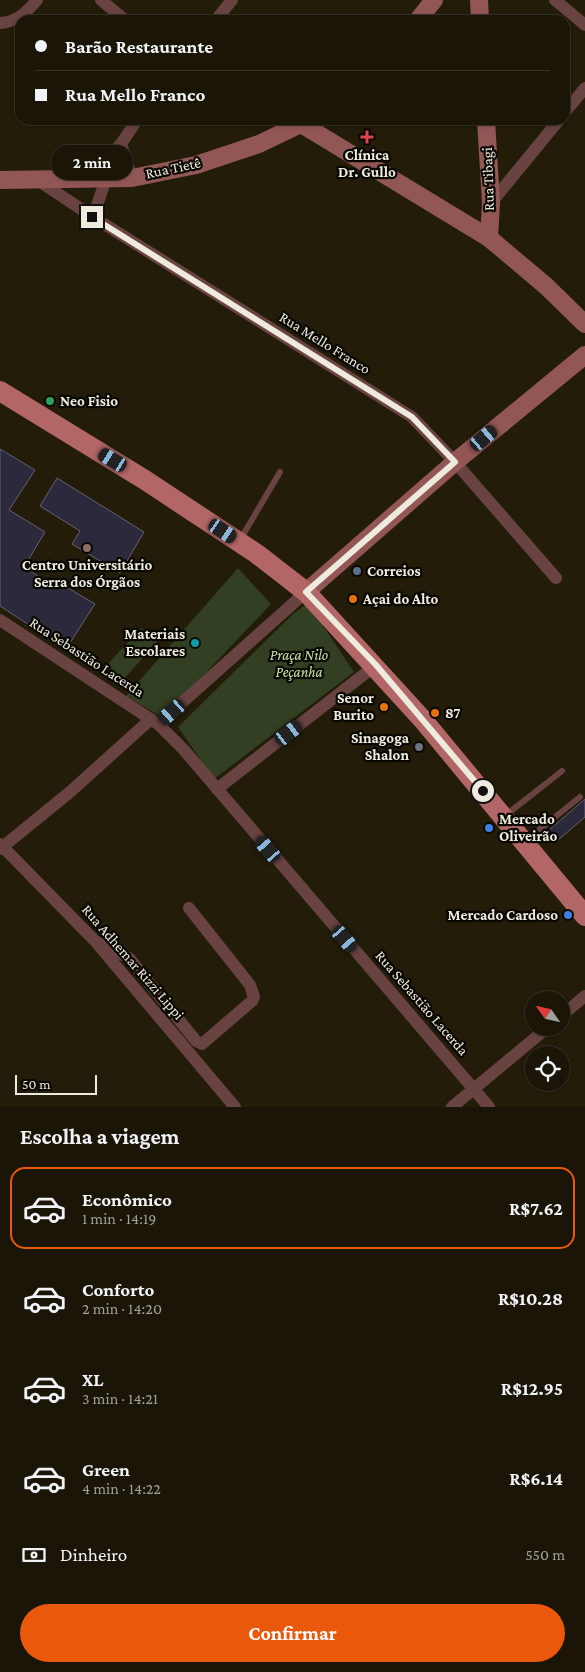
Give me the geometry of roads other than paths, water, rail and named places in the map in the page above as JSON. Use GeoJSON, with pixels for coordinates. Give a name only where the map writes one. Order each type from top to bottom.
{"type":"FeatureCollection","features":[{"type":"Feature","properties":{"kind":"main road"},"geometry":{"type":"LineString","coordinates":[[422,15],[434,0]]}},
{"type":"Feature","properties":{"kind":"main road"},"geometry":{"type":"LineString","coordinates":[[479,0],[480,15]]}},
{"type":"Feature","properties":{"kind":"main road","name":"Rua Tietê"},"geometry":{"type":"LineString","coordinates":[[0,180],[106,180],[132,178],[196,165],[259,144],[300,125]]}},
{"type":"Feature","properties":{"kind":"main road"},"geometry":{"type":"LineString","coordinates":[[311,125],[489,238],[546,286],[585,324]]}},
{"type":"Feature","properties":{"kind":"main road","name":"Rua Tibagi"},"geometry":{"type":"LineString","coordinates":[[486,125],[491,203],[489,238]]}},
{"type":"Feature","properties":{"kind":"main road"},"geometry":{"type":"LineString","coordinates":[[312,598],[455,462],[585,355]]}},
{"type":"Feature","properties":{"kind":"main road"},"geometry":{"type":"LineString","coordinates":[[0,391],[145,480],[238,542],[312,598],[376,665],[504,816],[585,916]]}},
{"type":"Feature","properties":{"kind":"street"},"geometry":{"type":"LineString","coordinates":[[21,15],[37,0]]}},
{"type":"Feature","properties":{"kind":"street"},"geometry":{"type":"LineString","coordinates":[[101,0],[120,15]]}},
{"type":"Feature","properties":{"kind":"street"},"geometry":{"type":"LineString","coordinates":[[220,15],[232,0]]}},
{"type":"Feature","properties":{"kind":"street"},"geometry":{"type":"LineString","coordinates":[[555,0],[585,25]]}},
{"type":"Feature","properties":{"kind":"street"},"geometry":{"type":"LineString","coordinates":[[0,23],[15,18]]}},
{"type":"Feature","properties":{"kind":"street"},"geometry":{"type":"LineString","coordinates":[[570,106],[585,88]]}},
{"type":"Feature","properties":{"kind":"street"},"geometry":{"type":"LineString","coordinates":[[86,180],[121,144],[134,125]]}},
{"type":"Feature","properties":{"kind":"street"},"geometry":{"type":"LineString","coordinates":[[491,203],[555,125]]}},
{"type":"Feature","properties":{"kind":"street"},"geometry":{"type":"LineString","coordinates":[[121,144],[132,178]]}},
{"type":"Feature","properties":{"kind":"street","name":"Rua Mello Franco"},"geometry":{"type":"LineString","coordinates":[[39,180],[92,217],[412,417],[455,462],[556,578]]}},
{"type":"Feature","properties":{"kind":"street"},"geometry":{"type":"LineString","coordinates":[[92,217],[106,180]]}},
{"type":"Feature","properties":{"kind":"street"},"geometry":{"type":"LineString","coordinates":[[1,846],[312,598]]}},
{"type":"Feature","properties":{"kind":"street","name":"Rua Sebastião Lacerda"},"geometry":{"type":"LineString","coordinates":[[0,620],[155,722],[217,789],[489,1107]]}},
{"type":"Feature","properties":{"kind":"street"},"geometry":{"type":"LineString","coordinates":[[217,789],[376,665]]}},
{"type":"Feature","properties":{"kind":"street","name":"Rua Adhemar Rizzi Lippi"},"geometry":{"type":"LineString","coordinates":[[1,846],[95,941],[235,1107]]}},
{"type":"Feature","properties":{"kind":"street"},"geometry":{"type":"LineString","coordinates":[[95,941],[129,958],[196,1041],[202,1044],[252,1001],[254,997],[250,985],[189,908]]}},
{"type":"Feature","properties":{"kind":"street"},"geometry":{"type":"LineString","coordinates":[[570,1008],[585,996]]}},
{"type":"Feature","properties":{"kind":"street"},"geometry":{"type":"LineString","coordinates":[[452,1107],[537,1036]]}},
{"type":"Feature","properties":{"kind":"lane"},"geometry":{"type":"LineString","coordinates":[[238,542],[280,472]]}},
{"type":"Feature","properties":{"kind":"lane"},"geometry":{"type":"LineString","coordinates":[[504,816],[562,771]]}},
{"type":"Feature","properties":{"kind":"lane"},"geometry":{"type":"LineString","coordinates":[[524,841],[580,797]]}},
{"type":"Feature","properties":{"kind":"place","name":"Clínica Dr. Gullo"},"geometry":{"type":"Point","coordinates":[367,137]}},
{"type":"Feature","properties":{"kind":"place","name":"Neo Fisio"},"geometry":{"type":"Point","coordinates":[50,401]}},
{"type":"Feature","properties":{"kind":"place","name":"Centro Universitário Serra dos Órgãos"},"geometry":{"type":"Point","coordinates":[87,548]}},
{"type":"Feature","properties":{"kind":"place","name":"Correios"},"geometry":{"type":"Point","coordinates":[357,571]}},
{"type":"Feature","properties":{"kind":"place","name":"Açai do Alto"},"geometry":{"type":"Point","coordinates":[353,599]}},
{"type":"Feature","properties":{"kind":"place","name":"Materiais Escolares"},"geometry":{"type":"Point","coordinates":[195,643]}},
{"type":"Feature","properties":{"kind":"place","name":"Senor Burito"},"geometry":{"type":"Point","coordinates":[384,707]}},
{"type":"Feature","properties":{"kind":"place","name":"87"},"geometry":{"type":"Point","coordinates":[435,713]}},
{"type":"Feature","properties":{"kind":"place","name":"Sinagoga Shalon"},"geometry":{"type":"Point","coordinates":[419,747]}},
{"type":"Feature","properties":{"kind":"place","name":"Mercado Oliveirão"},"geometry":{"type":"Point","coordinates":[489,828]}},
{"type":"Feature","properties":{"kind":"place","name":"Mercado Cardoso"},"geometry":{"type":"Point","coordinates":[568,915]}},
{"type":"Feature","properties":{"kind":"park label","name":"Praça Nilo Peçanha"},"geometry":{"type":"Point","coordinates":[299,664]}}]}
